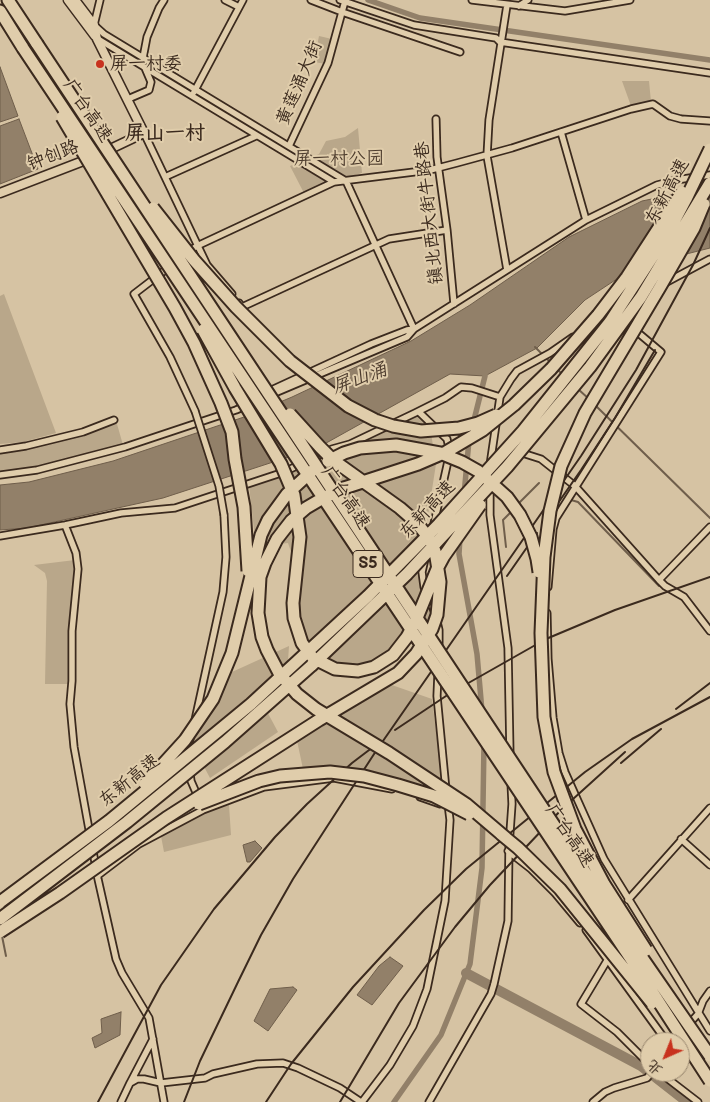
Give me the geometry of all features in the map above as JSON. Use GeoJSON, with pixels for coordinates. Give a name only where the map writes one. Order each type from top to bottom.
{"type":"FeatureCollection","features":[{"type":"Feature","properties":{"kind":"highway","name":"广台高速"},"geometry":{"type":"LineString","coordinates":[[8,0],[631,941],[710,1056]]}},
{"type":"Feature","properties":{"kind":"highway"},"geometry":{"type":"LineString","coordinates":[[12,0],[37,44]]}},
{"type":"Feature","properties":{"kind":"highway","name":"广台高速"},"geometry":{"type":"LineString","coordinates":[[0,11],[631,959],[710,1081]]}},
{"type":"Feature","properties":{"kind":"highway"},"geometry":{"type":"LineString","coordinates":[[0,17],[23,48],[175,308],[194,343],[221,403],[232,432],[244,507],[248,552],[247,591]]}},
{"type":"Feature","properties":{"kind":"highway"},"geometry":{"type":"LineString","coordinates":[[92,129],[194,260],[236,307],[290,361],[348,406],[375,420],[393,426],[433,431],[459,428],[478,423],[514,406]]}},
{"type":"Feature","properties":{"kind":"highway"},"geometry":{"type":"LineString","coordinates":[[691,1053],[571,902],[506,838],[466,804],[397,757],[316,709],[296,694],[279,673],[267,650],[260,624],[258,598],[260,577],[270,551],[283,530],[306,508],[339,490],[418,464],[451,449],[483,430],[514,406],[558,362],[608,302],[656,234],[710,149]]}},
{"type":"Feature","properties":{"kind":"highway","name":"东新高速"},"geometry":{"type":"LineString","coordinates":[[0,902],[108,821],[213,737],[280,678],[375,589],[475,486],[523,431],[610,322],[668,233],[710,149]]}},
{"type":"Feature","properties":{"kind":"highway","name":"东新高速"},"geometry":{"type":"LineString","coordinates":[[0,919],[160,796],[276,698],[407,574],[507,467],[590,367],[627,318],[710,183]]}},
{"type":"Feature","properties":{"kind":"highway"},"geometry":{"type":"LineString","coordinates":[[699,1040],[604,884],[575,829],[554,772],[544,717],[540,633],[544,557],[550,511],[561,466],[584,414],[694,228],[710,188]]}},
{"type":"Feature","properties":{"kind":"highway"},"geometry":{"type":"LineString","coordinates":[[155,246],[234,388],[289,479],[296,506],[300,537],[293,603],[294,618],[302,643],[313,658],[335,669],[358,671],[374,667],[394,655],[412,628],[444,556],[507,467]]}},
{"type":"Feature","properties":{"kind":"highway"},"geometry":{"type":"LineString","coordinates":[[0,932],[42,906],[166,818],[319,720],[398,673],[410,662],[423,643],[437,615],[440,594],[438,567],[435,551],[426,534],[400,508],[338,463],[320,447],[272,394],[250,364]]}},
{"type":"Feature","properties":{"kind":"highway"},"geometry":{"type":"LineString","coordinates":[[108,821],[169,759],[204,714],[230,661],[265,528],[276,507],[295,485],[320,465],[344,453],[360,448],[396,445],[440,453],[478,471],[507,497],[520,515],[531,537],[537,559],[542,600]]}},
{"type":"Feature","properties":{"kind":"highway"},"geometry":{"type":"LineString","coordinates":[[166,818],[259,781],[312,773],[348,773],[381,780],[434,796],[469,814],[506,838]]}},
{"type":"Feature","properties":{"kind":"street"},"geometry":{"type":"LineString","coordinates":[[68,0],[96,38],[128,99],[207,265],[242,307],[377,246],[380,242],[447,230]]}},
{"type":"Feature","properties":{"kind":"street"},"geometry":{"type":"LineString","coordinates":[[75,0],[94,25],[104,34],[346,180],[414,329]]}},
{"type":"Feature","properties":{"kind":"street"},"geometry":{"type":"LineString","coordinates":[[100,0],[94,25],[96,38],[334,182]]}},
{"type":"Feature","properties":{"kind":"street"},"geometry":{"type":"LineString","coordinates":[[143,58],[147,36],[164,0]]}},
{"type":"Feature","properties":{"kind":"street"},"geometry":{"type":"LineString","coordinates":[[224,0],[239,7]]}},
{"type":"Feature","properties":{"kind":"street"},"geometry":{"type":"LineString","coordinates":[[192,96],[243,0]]}},
{"type":"Feature","properties":{"kind":"street"},"geometry":{"type":"LineString","coordinates":[[311,0],[460,52]]}},
{"type":"Feature","properties":{"kind":"street"},"geometry":{"type":"LineString","coordinates":[[472,0],[566,11],[630,0]]}},
{"type":"Feature","properties":{"kind":"street"},"geometry":{"type":"LineString","coordinates":[[519,6],[528,0]]}},
{"type":"Feature","properties":{"kind":"street"},"geometry":{"type":"LineString","coordinates":[[343,1],[414,25],[710,73]]}},
{"type":"Feature","properties":{"kind":"street","name":"黄莲涌大街"},"geometry":{"type":"LineString","coordinates":[[289,146],[328,63],[342,12],[343,1]]}},
{"type":"Feature","properties":{"kind":"street"},"geometry":{"type":"LineString","coordinates":[[507,5],[489,120],[487,156],[507,270]]}},
{"type":"Feature","properties":{"kind":"street"},"geometry":{"type":"LineString","coordinates":[[128,99],[149,90],[151,82],[145,68]]}},
{"type":"Feature","properties":{"kind":"street"},"geometry":{"type":"LineString","coordinates":[[203,810],[191,781],[187,750],[223,592],[226,557],[224,515],[220,486],[195,411],[170,357],[134,294],[197,246],[334,182],[438,168],[487,156],[630,109],[653,104],[670,116],[681,119],[710,121]]}},
{"type":"Feature","properties":{"kind":"street","name":"镇北西大街牛路巷"},"geometry":{"type":"LineString","coordinates":[[436,120],[438,168],[447,230],[454,304]]}},
{"type":"Feature","properties":{"kind":"street"},"geometry":{"type":"LineString","coordinates":[[561,132],[586,220]]}},
{"type":"Feature","properties":{"kind":"street","name":"钟创路"},"geometry":{"type":"LineString","coordinates":[[0,193],[79,164],[144,133]]}},
{"type":"Feature","properties":{"kind":"street"},"geometry":{"type":"LineString","coordinates":[[165,177],[256,136]]}},
{"type":"Feature","properties":{"kind":"street"},"geometry":{"type":"LineString","coordinates":[[0,475],[37,470],[125,447],[236,410],[255,398],[371,344],[414,329],[586,220],[658,185],[676,180],[710,175]]}},
{"type":"Feature","properties":{"kind":"street"},"geometry":{"type":"LineString","coordinates":[[428,1102],[491,994],[508,921],[508,851],[512,804],[508,648],[490,516],[490,464],[500,396],[517,371],[550,354],[612,312],[710,259]]}},
{"type":"Feature","properties":{"kind":"street"},"geometry":{"type":"LineString","coordinates":[[612,312],[661,352],[556,518],[553,529],[547,603],[548,659],[553,718],[559,753],[565,772],[604,859],[710,1031]]}},
{"type":"Feature","properties":{"kind":"street"},"geometry":{"type":"LineString","coordinates":[[0,536],[121,513],[175,508],[284,472],[332,449],[350,444],[419,412],[445,398],[458,388],[472,388],[500,396]]}},
{"type":"Feature","properties":{"kind":"street"},"geometry":{"type":"LineString","coordinates":[[130,1083],[144,1078],[161,1083],[205,1078],[213,1074],[257,1064],[283,1063],[340,1088],[362,1102],[390,1065],[414,1026],[428,989],[445,901],[450,820],[443,771],[437,696],[439,630],[435,613],[424,587],[422,572],[450,452],[448,439],[419,412]]}},
{"type":"Feature","properties":{"kind":"street"},"geometry":{"type":"LineString","coordinates":[[0,450],[26,446],[83,432],[114,420]]}},
{"type":"Feature","properties":{"kind":"street"},"geometry":{"type":"LineString","coordinates":[[493,444],[541,458],[575,486],[659,580],[665,586],[684,597],[710,631]]}},
{"type":"Feature","properties":{"kind":"street"},"geometry":{"type":"LineString","coordinates":[[65,525],[76,553],[78,568],[72,631],[71,724],[97,876],[116,959],[148,1018],[164,1102]]}},
{"type":"Feature","properties":{"kind":"street"},"geometry":{"type":"LineString","coordinates":[[659,580],[709,528]]}},
{"type":"Feature","properties":{"kind":"street"},"geometry":{"type":"LineString","coordinates":[[97,876],[139,844],[203,810],[264,787],[334,778],[399,790],[448,807]]}},
{"type":"Feature","properties":{"kind":"street"},"geometry":{"type":"LineString","coordinates":[[628,900],[710,808]]}},
{"type":"Feature","properties":{"kind":"street"},"geometry":{"type":"LineString","coordinates":[[681,840],[710,865]]}},
{"type":"Feature","properties":{"kind":"street"},"geometry":{"type":"LineString","coordinates":[[508,851],[531,869],[556,893],[608,959],[659,1032]]}},
{"type":"Feature","properties":{"kind":"street"},"geometry":{"type":"LineString","coordinates":[[608,959],[581,1004],[617,1032],[640,1055]]}},
{"type":"Feature","properties":{"kind":"street"},"geometry":{"type":"LineString","coordinates":[[682,1032],[698,1014],[703,1001],[710,991]]}},
{"type":"Feature","properties":{"kind":"street"},"geometry":{"type":"LineString","coordinates":[[121,1102],[153,1039]]}},
{"type":"Feature","properties":{"kind":"street"},"geometry":{"type":"LineString","coordinates":[[593,1102],[605,1092],[640,1080]]}},
{"type":"Feature","properties":{"kind":"street"},"geometry":{"type":"LineString","coordinates":[[672,1082],[698,1102]]}},
{"type":"Feature","properties":{"kind":"green space"},"geometry":{"type":"Polygon","coordinates":[[[319,36],[332,39],[326,64],[314,62],[319,36]]]}},
{"type":"Feature","properties":{"kind":"green space"},"geometry":{"type":"Polygon","coordinates":[[[622,81],[649,81],[651,102],[631,106],[622,81]]]}},
{"type":"Feature","properties":{"kind":"green space","name":"屏一村公园"},"geometry":{"type":"Polygon","coordinates":[[[358,128],[362,173],[317,186],[304,193],[290,166],[319,154],[326,141],[345,137],[358,128]]]}},
{"type":"Feature","properties":{"kind":"green space"},"geometry":{"type":"Polygon","coordinates":[[[4,294],[56,433],[23,442],[0,444],[0,296],[4,294]]]}},
{"type":"Feature","properties":{"kind":"green space"},"geometry":{"type":"Polygon","coordinates":[[[418,416],[430,427],[436,464],[419,573],[421,589],[432,617],[433,674],[410,641],[372,664],[343,668],[326,662],[304,639],[296,611],[300,578],[288,543],[256,547],[249,486],[280,477],[418,416]]]}},
{"type":"Feature","properties":{"kind":"green space"},"geometry":{"type":"Polygon","coordinates":[[[117,424],[123,445],[37,467],[0,472],[0,453],[27,449],[117,424]]]}},
{"type":"Feature","properties":{"kind":"green space"},"geometry":{"type":"Polygon","coordinates":[[[75,560],[68,684],[45,684],[47,581],[45,573],[34,565],[75,560]]]}},
{"type":"Feature","properties":{"kind":"green space"},"geometry":{"type":"Polygon","coordinates":[[[289,646],[288,661],[256,691],[278,732],[210,778],[191,742],[232,672],[289,646]]]}},
{"type":"Feature","properties":{"kind":"green space"},"geometry":{"type":"Polygon","coordinates":[[[386,683],[432,699],[444,795],[385,775],[325,769],[303,769],[295,731],[386,683]]]}},
{"type":"Feature","properties":{"kind":"green space"},"geometry":{"type":"Polygon","coordinates":[[[229,805],[231,835],[164,852],[161,836],[204,812],[229,805]]]}},
{"type":"Feature","properties":{"kind":"water"},"geometry":{"type":"Polygon","coordinates":[[[0,67],[18,116],[0,122],[0,67]]]}},
{"type":"Feature","properties":{"kind":"water"},"geometry":{"type":"Polygon","coordinates":[[[19,119],[38,169],[0,184],[0,126],[19,119]]]}},
{"type":"Feature","properties":{"kind":"water","name":"屏山涌"},"geometry":{"type":"Polygon","coordinates":[[[710,187],[710,248],[635,267],[585,300],[537,348],[485,376],[450,374],[319,447],[163,498],[27,528],[0,530],[0,485],[29,482],[113,461],[247,416],[411,341],[470,305],[569,237],[642,201],[710,187]]]}},
{"type":"Feature","properties":{"kind":"water"},"geometry":{"type":"Polygon","coordinates":[[[255,841],[262,848],[250,862],[247,862],[243,845],[255,841]]]}},
{"type":"Feature","properties":{"kind":"water"},"geometry":{"type":"Polygon","coordinates":[[[390,957],[403,966],[372,1005],[357,995],[379,966],[390,957]]]}},
{"type":"Feature","properties":{"kind":"water"},"geometry":{"type":"Polygon","coordinates":[[[293,987],[297,990],[268,1031],[254,1021],[270,989],[293,987]]]}},
{"type":"Feature","properties":{"kind":"water"},"geometry":{"type":"Polygon","coordinates":[[[121,1012],[120,1035],[95,1048],[92,1038],[102,1033],[101,1019],[121,1012]]]}},
{"type":"Feature","properties":{"kind":"waterway"},"geometry":{"type":"LineString","coordinates":[[368,0],[420,18],[710,60]]}},
{"type":"Feature","properties":{"kind":"waterway"},"geometry":{"type":"LineString","coordinates":[[535,347],[551,363]]}},
{"type":"Feature","properties":{"kind":"waterway"},"geometry":{"type":"LineString","coordinates":[[556,368],[563,375]]}},
{"type":"Feature","properties":{"kind":"waterway"},"geometry":{"type":"LineString","coordinates":[[473,424],[485,370]]}},
{"type":"Feature","properties":{"kind":"waterway"},"geometry":{"type":"LineString","coordinates":[[578,389],[589,399]]}},
{"type":"Feature","properties":{"kind":"waterway"},"geometry":{"type":"LineString","coordinates":[[594,404],[710,518]]}},
{"type":"Feature","properties":{"kind":"waterway"},"geometry":{"type":"LineString","coordinates":[[464,495],[469,440]]}},
{"type":"Feature","properties":{"kind":"waterway"},"geometry":{"type":"LineString","coordinates":[[517,505],[539,483]]}},
{"type":"Feature","properties":{"kind":"waterway"},"geometry":{"type":"LineString","coordinates":[[571,500],[578,502],[659,586]]}},
{"type":"Feature","properties":{"kind":"waterway"},"geometry":{"type":"LineString","coordinates":[[506,547],[503,520],[512,511]]}},
{"type":"Feature","properties":{"kind":"waterway"},"geometry":{"type":"LineString","coordinates":[[460,537],[459,554],[477,654],[482,711]]}},
{"type":"Feature","properties":{"kind":"waterway"},"geometry":{"type":"LineString","coordinates":[[394,1102],[441,1035],[470,964],[482,868],[484,743]]}},
{"type":"Feature","properties":{"kind":"waterway"},"geometry":{"type":"LineString","coordinates":[[2,936],[6,956]]}},
{"type":"Feature","properties":{"kind":"waterway"},"geometry":{"type":"LineString","coordinates":[[466,973],[641,1066],[687,1102]]}},
{"type":"Feature","properties":{"kind":"railway"},"geometry":{"type":"LineString","coordinates":[[184,1102],[200,1061],[238,982],[261,935],[293,879],[376,751],[581,456],[636,370],[693,265],[710,228]]}},
{"type":"Feature","properties":{"kind":"railway"},"geometry":{"type":"LineString","coordinates":[[556,506],[615,418],[655,350]]}},
{"type":"Feature","properties":{"kind":"railway"},"geometry":{"type":"LineString","coordinates":[[507,576],[537,533]]}},
{"type":"Feature","properties":{"kind":"railway"},"geometry":{"type":"LineString","coordinates":[[395,730],[449,694],[546,639],[615,610],[710,577]]}},
{"type":"Feature","properties":{"kind":"railway"},"geometry":{"type":"LineString","coordinates":[[676,709],[710,683]]}},
{"type":"Feature","properties":{"kind":"railway"},"geometry":{"type":"LineString","coordinates":[[266,1102],[291,1064],[353,987],[424,910],[466,869],[585,772],[632,739],[710,697]]}},
{"type":"Feature","properties":{"kind":"railway"},"geometry":{"type":"LineString","coordinates":[[621,763],[661,729]]}},
{"type":"Feature","properties":{"kind":"railway"},"geometry":{"type":"LineString","coordinates":[[98,1102],[161,985],[214,909],[275,837],[307,804],[352,763],[377,744]]}},
{"type":"Feature","properties":{"kind":"railway"},"geometry":{"type":"LineString","coordinates":[[340,1102],[399,1003],[455,927],[490,885],[562,809],[625,752]]}},
{"type":"Feature","properties":{"kind":"place","name":"屏一村委"},"geometry":{"type":"Point","coordinates":[100,64]}},
{"type":"Feature","properties":{"kind":"district","name":"屏山一村"},"geometry":{"type":"Point","coordinates":[165,134]}}]}
